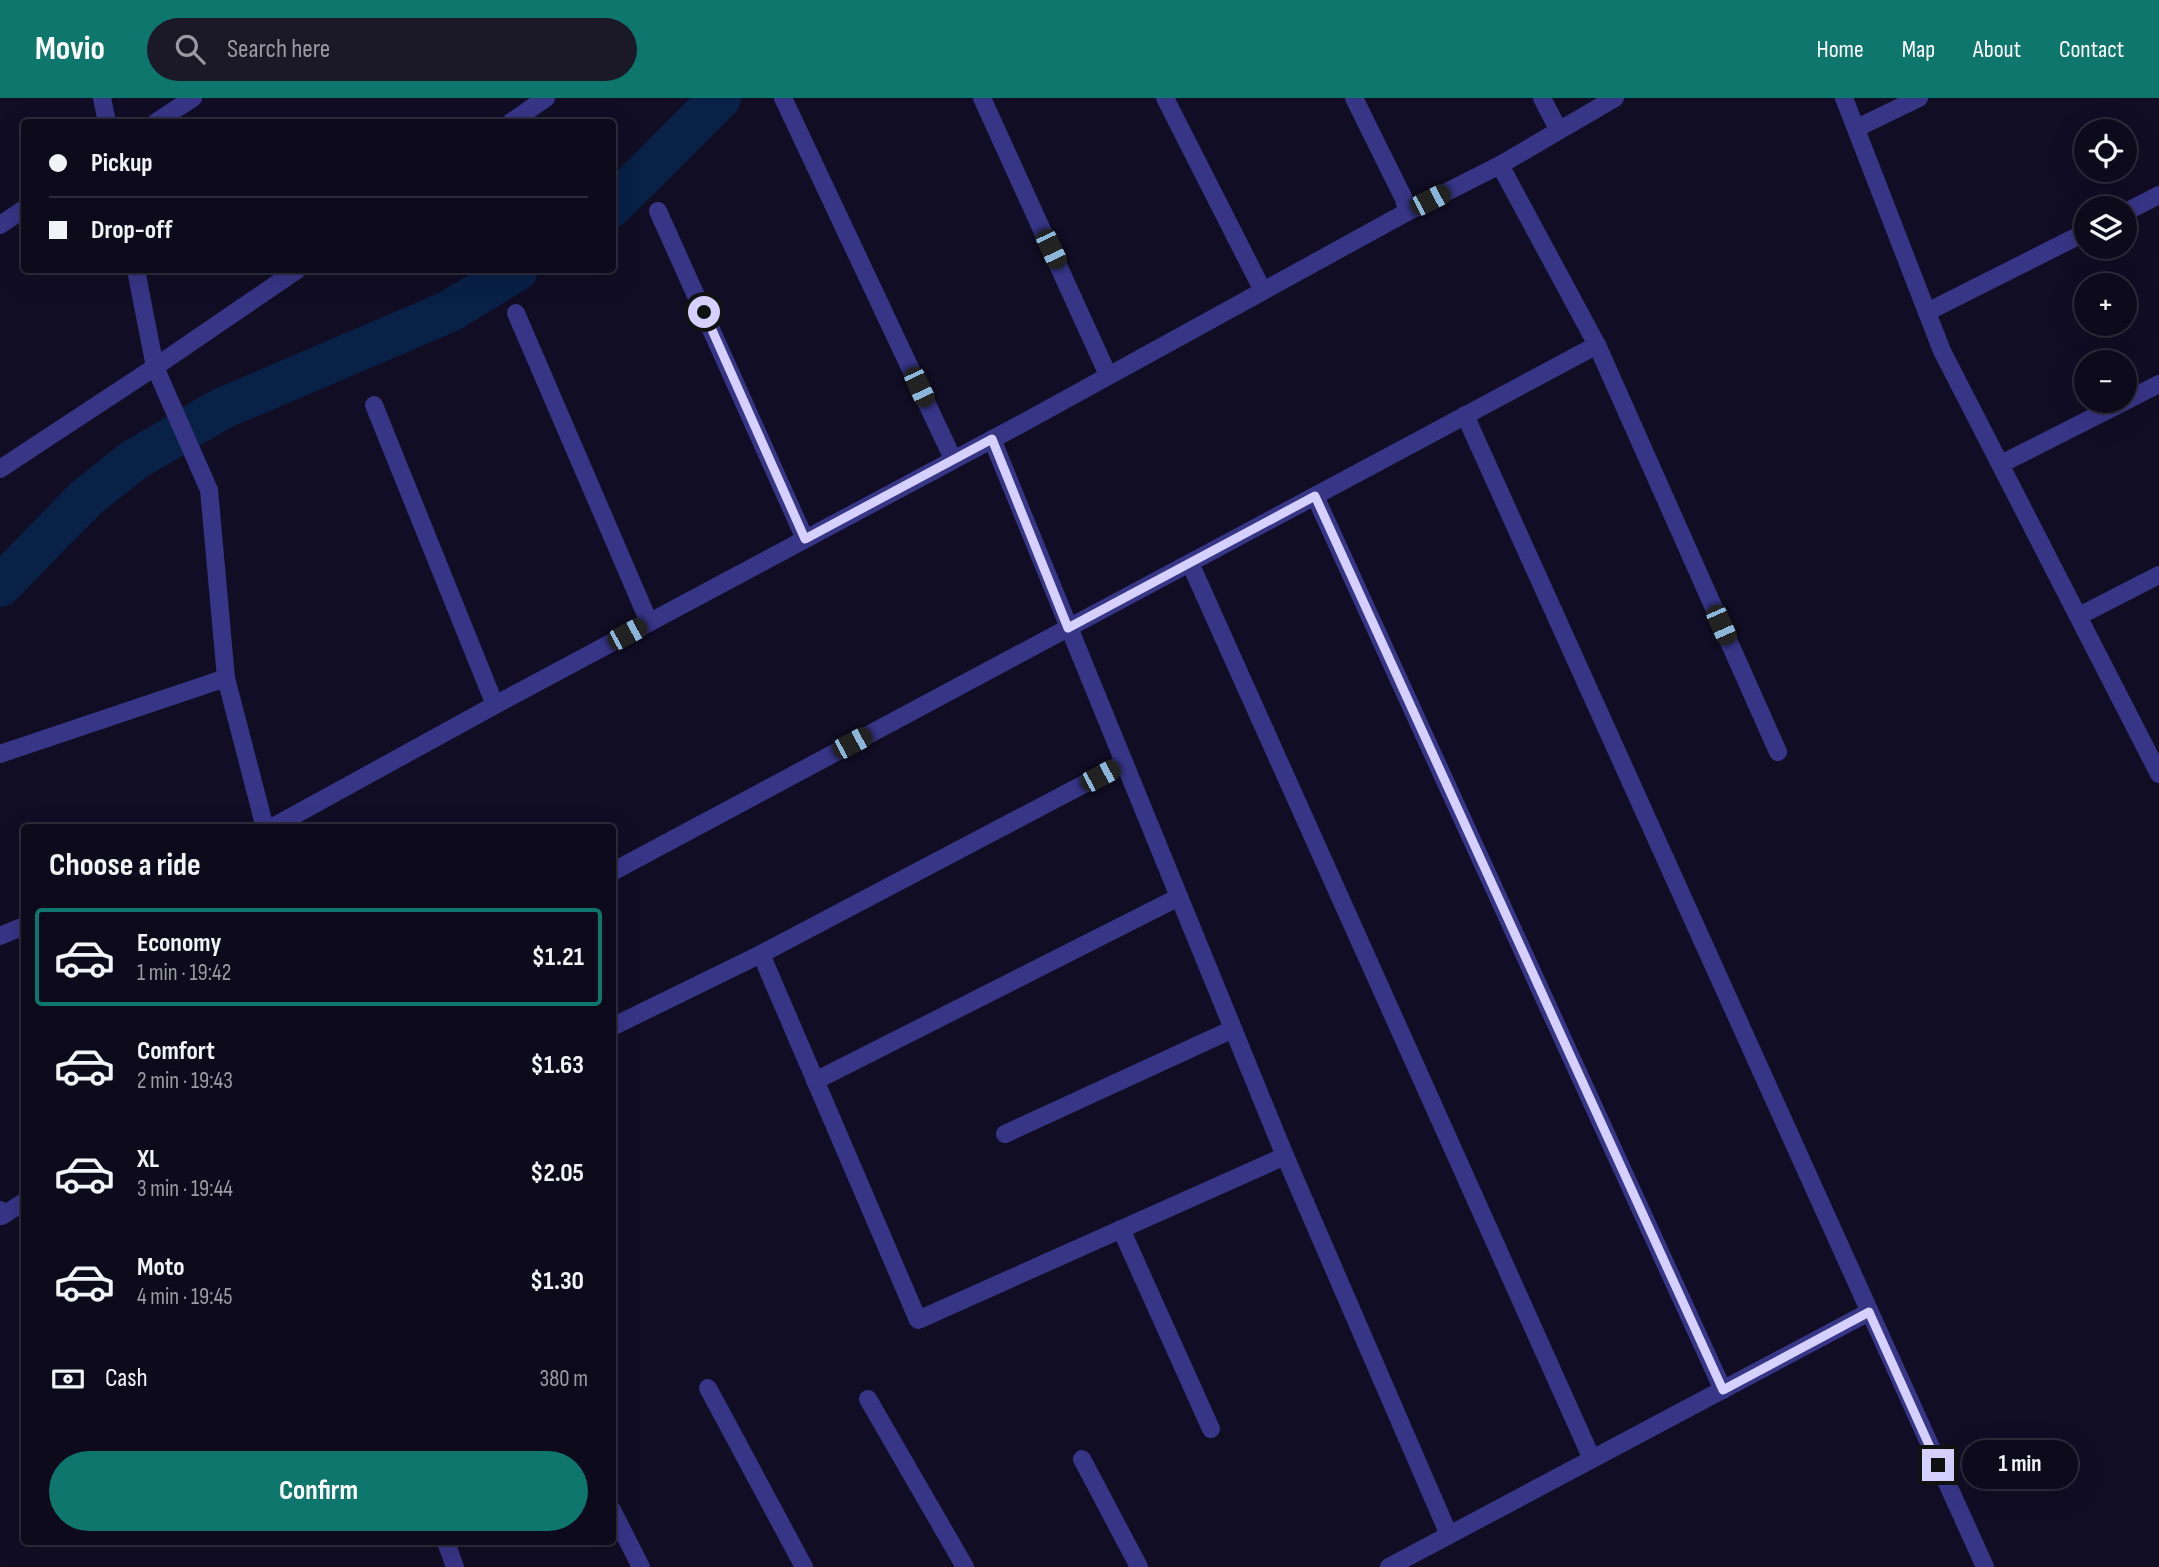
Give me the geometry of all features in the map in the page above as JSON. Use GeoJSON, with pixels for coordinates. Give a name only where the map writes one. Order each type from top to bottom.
{"type":"FeatureCollection","features":[{"type":"Feature","properties":{"kind":"street"},"geometry":{"type":"LineString","coordinates":[[102,98],[106,119]]}},
{"type":"Feature","properties":{"kind":"street"},"geometry":{"type":"LineString","coordinates":[[161,119],[193,98]]}},
{"type":"Feature","properties":{"kind":"street"},"geometry":{"type":"LineString","coordinates":[[515,119],[546,98]]}},
{"type":"Feature","properties":{"kind":"street"},"geometry":{"type":"LineString","coordinates":[[783,98],[953,460]]}},
{"type":"Feature","properties":{"kind":"street"},"geometry":{"type":"LineString","coordinates":[[982,98],[1108,375]]}},
{"type":"Feature","properties":{"kind":"street"},"geometry":{"type":"LineString","coordinates":[[1166,98],[1263,291]]}},
{"type":"Feature","properties":{"kind":"street"},"geometry":{"type":"LineString","coordinates":[[1354,98],[1404,199],[1407,212]]}},
{"type":"Feature","properties":{"kind":"street"},"geometry":{"type":"LineString","coordinates":[[1542,98],[1558,129]]}},
{"type":"Feature","properties":{"kind":"street"},"geometry":{"type":"LineString","coordinates":[[278,824],[1500,164],[1615,98]]}},
{"type":"Feature","properties":{"kind":"street"},"geometry":{"type":"LineString","coordinates":[[1844,98],[1942,351],[2159,774]]}},
{"type":"Feature","properties":{"kind":"street"},"geometry":{"type":"LineString","coordinates":[[1857,128],[1919,98]]}},
{"type":"Feature","properties":{"kind":"street"},"geometry":{"type":"LineString","coordinates":[[1500,164],[1597,345],[1778,752]]}},
{"type":"Feature","properties":{"kind":"street"},"geometry":{"type":"LineString","coordinates":[[2137,206],[2159,195]]}},
{"type":"Feature","properties":{"kind":"street"},"geometry":{"type":"LineString","coordinates":[[0,225],[21,211]]}},
{"type":"Feature","properties":{"kind":"street"},"geometry":{"type":"LineString","coordinates":[[658,211],[805,539]]}},
{"type":"Feature","properties":{"kind":"street"},"geometry":{"type":"LineString","coordinates":[[1927,312],[2074,238]]}},
{"type":"Feature","properties":{"kind":"street"},"geometry":{"type":"LineString","coordinates":[[137,273],[155,367],[209,489],[226,678],[264,824]]}},
{"type":"Feature","properties":{"kind":"street"},"geometry":{"type":"LineString","coordinates":[[0,469],[293,273]]}},
{"type":"Feature","properties":{"kind":"street"},"geometry":{"type":"LineString","coordinates":[[516,313],[649,622]]}},
{"type":"Feature","properties":{"kind":"street"},"geometry":{"type":"LineString","coordinates":[[616,870],[1597,345]]}},
{"type":"Feature","properties":{"kind":"street"},"geometry":{"type":"LineString","coordinates":[[2001,464],[2159,384]]}},
{"type":"Feature","properties":{"kind":"street"},"geometry":{"type":"LineString","coordinates":[[374,405],[495,705]]}},
{"type":"Feature","properties":{"kind":"street"},"geometry":{"type":"LineString","coordinates":[[1465,415],[1985,1567]]}},
{"type":"Feature","properties":{"kind":"street"},"geometry":{"type":"LineString","coordinates":[[992,439],[1285,1156],[1449,1535]]}},
{"type":"Feature","properties":{"kind":"street"},"geometry":{"type":"LineString","coordinates":[[1315,496],[1723,1390]]}},
{"type":"Feature","properties":{"kind":"street"},"geometry":{"type":"LineString","coordinates":[[1189,563],[1592,1459]]}},
{"type":"Feature","properties":{"kind":"street"},"geometry":{"type":"LineString","coordinates":[[2079,616],[2159,575]]}},
{"type":"Feature","properties":{"kind":"street"},"geometry":{"type":"LineString","coordinates":[[0,754],[226,678]]}},
{"type":"Feature","properties":{"kind":"street"},"geometry":{"type":"LineString","coordinates":[[616,1025],[761,954],[1124,763]]}},
{"type":"Feature","properties":{"kind":"street"},"geometry":{"type":"LineString","coordinates":[[815,1082],[1179,897]]}},
{"type":"Feature","properties":{"kind":"street"},"geometry":{"type":"LineString","coordinates":[[0,936],[21,927]]}},
{"type":"Feature","properties":{"kind":"street"},"geometry":{"type":"LineString","coordinates":[[761,954],[918,1320],[1285,1156]]}},
{"type":"Feature","properties":{"kind":"street"},"geometry":{"type":"LineString","coordinates":[[1005,1134],[1233,1029]]}},
{"type":"Feature","properties":{"kind":"street"},"geometry":{"type":"LineString","coordinates":[[0,1210],[2,1216],[21,1204]]}},
{"type":"Feature","properties":{"kind":"street"},"geometry":{"type":"LineString","coordinates":[[1121,1229],[1212,1429]]}},
{"type":"Feature","properties":{"kind":"street"},"geometry":{"type":"LineString","coordinates":[[1390,1567],[1869,1312]]}},
{"type":"Feature","properties":{"kind":"street"},"geometry":{"type":"LineString","coordinates":[[708,1388],[804,1567]]}},
{"type":"Feature","properties":{"kind":"street"},"geometry":{"type":"LineString","coordinates":[[868,1399],[965,1567]]}},
{"type":"Feature","properties":{"kind":"street"},"geometry":{"type":"LineString","coordinates":[[1082,1459],[1139,1567]]}},
{"type":"Feature","properties":{"kind":"street"},"geometry":{"type":"LineString","coordinates":[[616,1518],[641,1567]]}},
{"type":"Feature","properties":{"kind":"street"},"geometry":{"type":"LineString","coordinates":[[447,1545],[455,1567]]}},
{"type":"Feature","properties":{"kind":"waterway"},"geometry":{"type":"LineString","coordinates":[[616,202],[720,98]]}},
{"type":"Feature","properties":{"kind":"waterway"},"geometry":{"type":"LineString","coordinates":[[0,586],[86,498],[134,460],[221,409],[450,311],[512,273]]}},
{"type":"Feature","properties":{"kind":"route"},"geometry":{"type":"LineString","coordinates":[[704,312],[805,539],[992,439],[1068,628],[1315,496],[1723,1390],[1869,1312],[1938,1465]]}}]}
